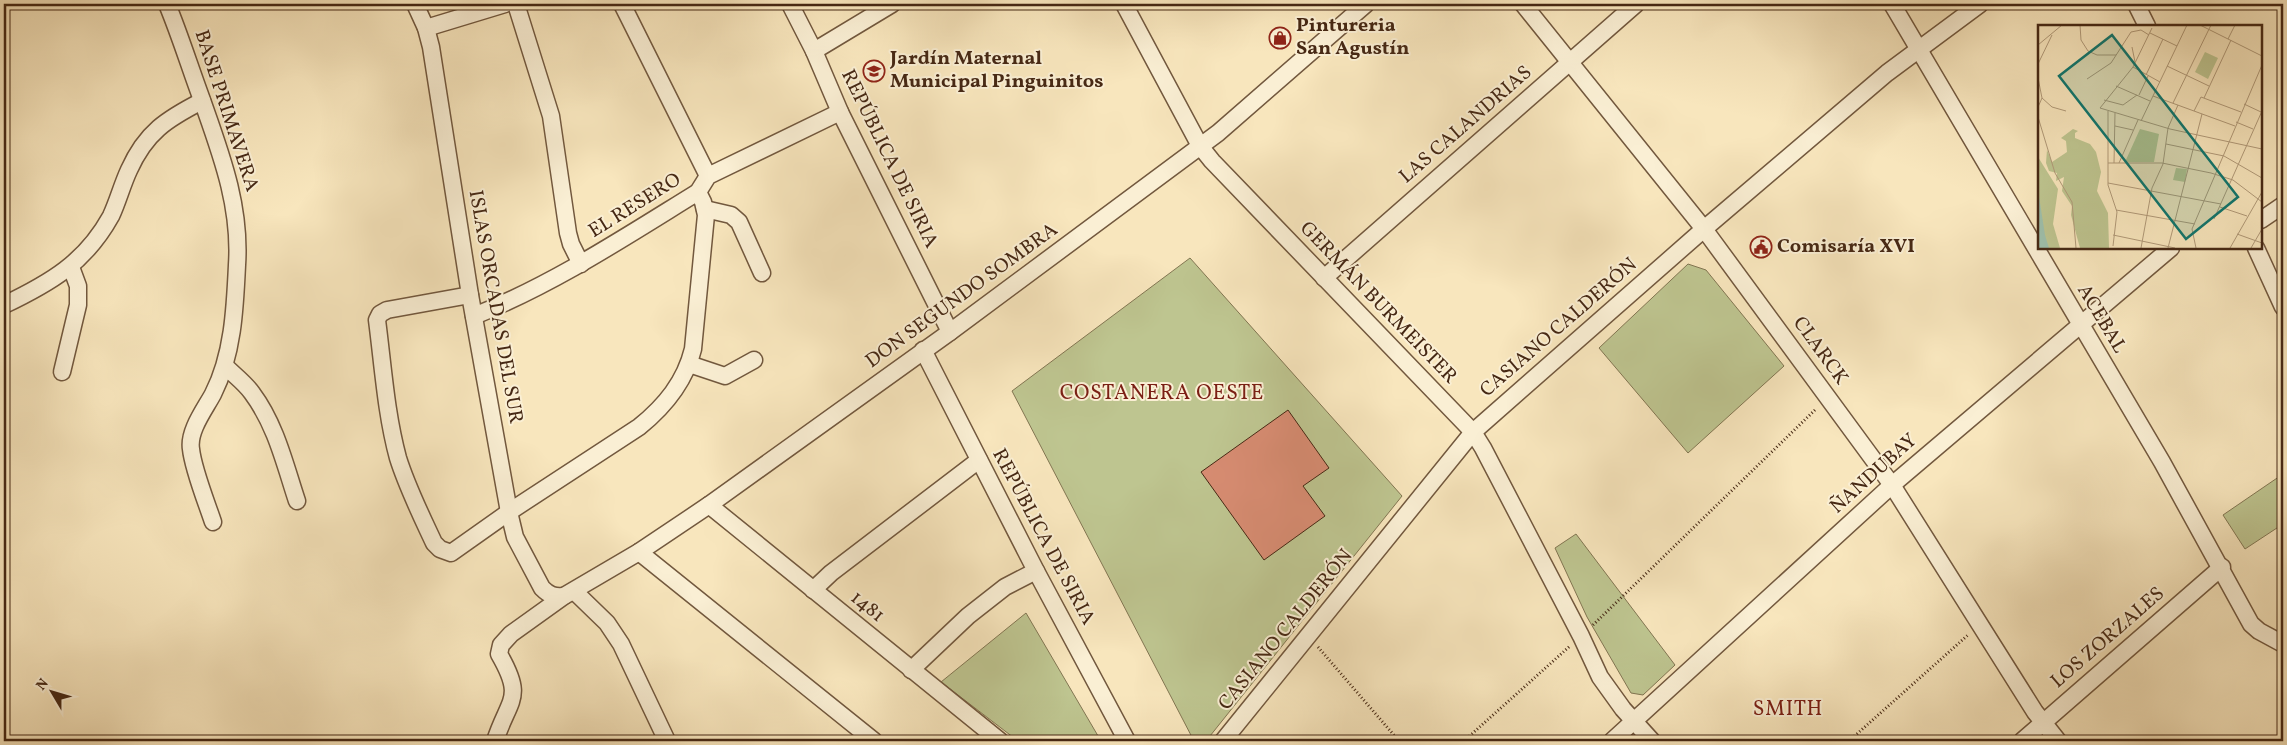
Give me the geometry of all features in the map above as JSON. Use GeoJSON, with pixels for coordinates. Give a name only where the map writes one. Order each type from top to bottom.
{"type":"FeatureCollection","features":[{"type":"Feature","properties":{"kind":"street","name":"BASE PRIMAVERA"},"geometry":{"type":"LineString","coordinates":[[167,4],[226,171],[234,199],[238,231],[230,343],[225,366],[192,435],[190,449],[213,522]]}},
{"type":"Feature","properties":{"kind":"street"},"geometry":{"type":"LineString","coordinates":[[418,13],[505,4]]}},
{"type":"Feature","properties":{"kind":"street"},"geometry":{"type":"LineString","coordinates":[[516,4],[547,96],[568,233],[581,264]]}},
{"type":"Feature","properties":{"kind":"street"},"geometry":{"type":"LineString","coordinates":[[622,4],[708,176]]}},
{"type":"Feature","properties":{"kind":"street","name":"REPÚBLICA DE SIRIA"},"geometry":{"type":"LineString","coordinates":[[790,4],[814,51],[840,112],[950,332]]}},
{"type":"Feature","properties":{"kind":"street"},"geometry":{"type":"LineString","coordinates":[[814,51],[892,4]]}},
{"type":"Feature","properties":{"kind":"street","name":"GERMÁN BURMEISTER"},"geometry":{"type":"LineString","coordinates":[[1124,4],[1200,146],[1212,161],[1473,432],[1581,636],[1600,677],[1652,741]]}},
{"type":"Feature","properties":{"kind":"street","name":"DON SEGUNDO SOMBRA"},"geometry":{"type":"LineString","coordinates":[[495,741],[513,699],[511,675],[499,654],[501,645],[511,634],[569,593],[639,552],[709,505],[950,332],[1218,133],[1366,4]]}},
{"type":"Feature","properties":{"kind":"street","name":"CLARCK"},"geometry":{"type":"LineString","coordinates":[[1523,4],[1704,230],[1892,485],[2043,723],[2058,741]]}},
{"type":"Feature","properties":{"kind":"street","name":"LAS CALANDRIAS"},"geometry":{"type":"LineString","coordinates":[[1324,278],[1636,4]]}},
{"type":"Feature","properties":{"kind":"street","name":"ACEBAL"},"geometry":{"type":"LineString","coordinates":[[1892,4],[2222,568],[2252,624],[2260,632],[2283,644]]}},
{"type":"Feature","properties":{"kind":"street","name":"CASIANO CALDERÓN"},"geometry":{"type":"LineString","coordinates":[[1223,741],[1473,432],[1887,73],[1980,4]]}},
{"type":"Feature","properties":{"kind":"street"},"geometry":{"type":"LineString","coordinates":[[2136,4],[2146,25]]}},
{"type":"Feature","properties":{"kind":"street","name":"ISLAS ORCADAS DEL SUR"},"geometry":{"type":"LineString","coordinates":[[418,13],[515,537],[542,588],[548,594],[555,597],[569,593]]}},
{"type":"Feature","properties":{"kind":"street"},"geometry":{"type":"LineString","coordinates":[[4,305],[38,288],[71,267],[111,216],[135,158],[148,137],[174,116],[202,101]]}},
{"type":"Feature","properties":{"kind":"street","name":"EL RESERO"},"geometry":{"type":"LineString","coordinates":[[474,316],[502,305],[581,264],[698,192],[708,176],[840,112]]}},
{"type":"Feature","properties":{"kind":"street"},"geometry":{"type":"LineString","coordinates":[[470,295],[387,310],[380,314],[377,320],[398,457],[408,485],[434,543],[440,549],[451,553],[652,416],[675,390],[690,364],[693,349],[706,209],[698,192]]}},
{"type":"Feature","properties":{"kind":"street"},"geometry":{"type":"LineString","coordinates":[[2262,219],[2283,205]]}},
{"type":"Feature","properties":{"kind":"street"},"geometry":{"type":"LineString","coordinates":[[706,209],[731,215],[739,222],[762,273]]}},
{"type":"Feature","properties":{"kind":"street","name":"ÑANDUBAY"},"geometry":{"type":"LineString","coordinates":[[1612,741],[1761,607],[1892,485],[2170,249]]}},
{"type":"Feature","properties":{"kind":"street"},"geometry":{"type":"LineString","coordinates":[[2256,249],[2283,308]]}},
{"type":"Feature","properties":{"kind":"street"},"geometry":{"type":"LineString","coordinates":[[62,372],[78,305],[78,286],[71,267]]}},
{"type":"Feature","properties":{"kind":"street","name":"REPÚBLICA DE SIRIA"},"geometry":{"type":"LineString","coordinates":[[923,350],[1036,571],[1127,741]]}},
{"type":"Feature","properties":{"kind":"street"},"geometry":{"type":"LineString","coordinates":[[690,364],[725,376],[754,360]]}},
{"type":"Feature","properties":{"kind":"street"},"geometry":{"type":"LineString","coordinates":[[225,366],[252,392],[264,412],[272,427],[297,501]]}},
{"type":"Feature","properties":{"kind":"street"},"geometry":{"type":"LineString","coordinates":[[813,590],[831,573],[979,460]]}},
{"type":"Feature","properties":{"kind":"street","name":"1481"},"geometry":{"type":"LineString","coordinates":[[709,505],[1000,741]]}},
{"type":"Feature","properties":{"kind":"street"},"geometry":{"type":"LineString","coordinates":[[639,552],[874,741]]}},
{"type":"Feature","properties":{"kind":"street","name":"LOS ZORZALES"},"geometry":{"type":"LineString","coordinates":[[2022,741],[2222,568]]}},
{"type":"Feature","properties":{"kind":"street"},"geometry":{"type":"LineString","coordinates":[[911,670],[968,616],[990,598],[1036,571]]}},
{"type":"Feature","properties":{"kind":"street"},"geometry":{"type":"LineString","coordinates":[[569,593],[607,624],[621,644],[667,741]]}},
{"type":"Feature","properties":{"kind":"path"},"geometry":{"type":"LineString","coordinates":[[1464,741],[1581,636],[1689,534],[1827,398]]}},
{"type":"Feature","properties":{"kind":"path"},"geometry":{"type":"LineString","coordinates":[[1849,741],[1980,624]]}},
{"type":"Feature","properties":{"kind":"path"},"geometry":{"type":"LineString","coordinates":[[1310,652],[1316,644],[1399,741]]}},
{"type":"Feature","properties":{"kind":"green space"},"geometry":{"type":"Polygon","coordinates":[[[1190,258],[1402,496],[1206,741],[1194,741],[1012,391],[1190,258]]]}},
{"type":"Feature","properties":{"kind":"green space"},"geometry":{"type":"Polygon","coordinates":[[[1688,264],[1706,270],[1784,366],[1688,453],[1599,348],[1688,264]]]}},
{"type":"Feature","properties":{"kind":"green space"},"geometry":{"type":"Polygon","coordinates":[[[2283,474],[2283,524],[2245,549],[2223,515],[2283,474]]]}},
{"type":"Feature","properties":{"kind":"green space"},"geometry":{"type":"Polygon","coordinates":[[[1576,534],[1675,665],[1643,695],[1631,693],[1587,617],[1555,548],[1576,534]]]}},
{"type":"Feature","properties":{"kind":"green space"},"geometry":{"type":"Polygon","coordinates":[[[1026,613],[1101,741],[1018,741],[941,682],[1026,613]]]}},
{"type":"Feature","properties":{"kind":"building"},"geometry":{"type":"Polygon","coordinates":[[[1288,410],[1329,468],[1303,486],[1325,516],[1264,560],[1201,472],[1288,410]]]}},
{"type":"Feature","properties":{"kind":"place","name":"Pintureria San Agustín"},"geometry":{"type":"Point","coordinates":[1280,38]}},
{"type":"Feature","properties":{"kind":"place","name":"Jardín Maternal Municipal Pinguinitos"},"geometry":{"type":"Point","coordinates":[874,71]}},
{"type":"Feature","properties":{"kind":"place","name":"Comisaría XVI"},"geometry":{"type":"Point","coordinates":[1761,247]}},
{"type":"Feature","properties":{"kind":"district","name":"COSTANERA OESTE"},"geometry":{"type":"Point","coordinates":[1162,393]}},
{"type":"Feature","properties":{"kind":"district","name":"SMITH"},"geometry":{"type":"Point","coordinates":[1788,709]}}]}
